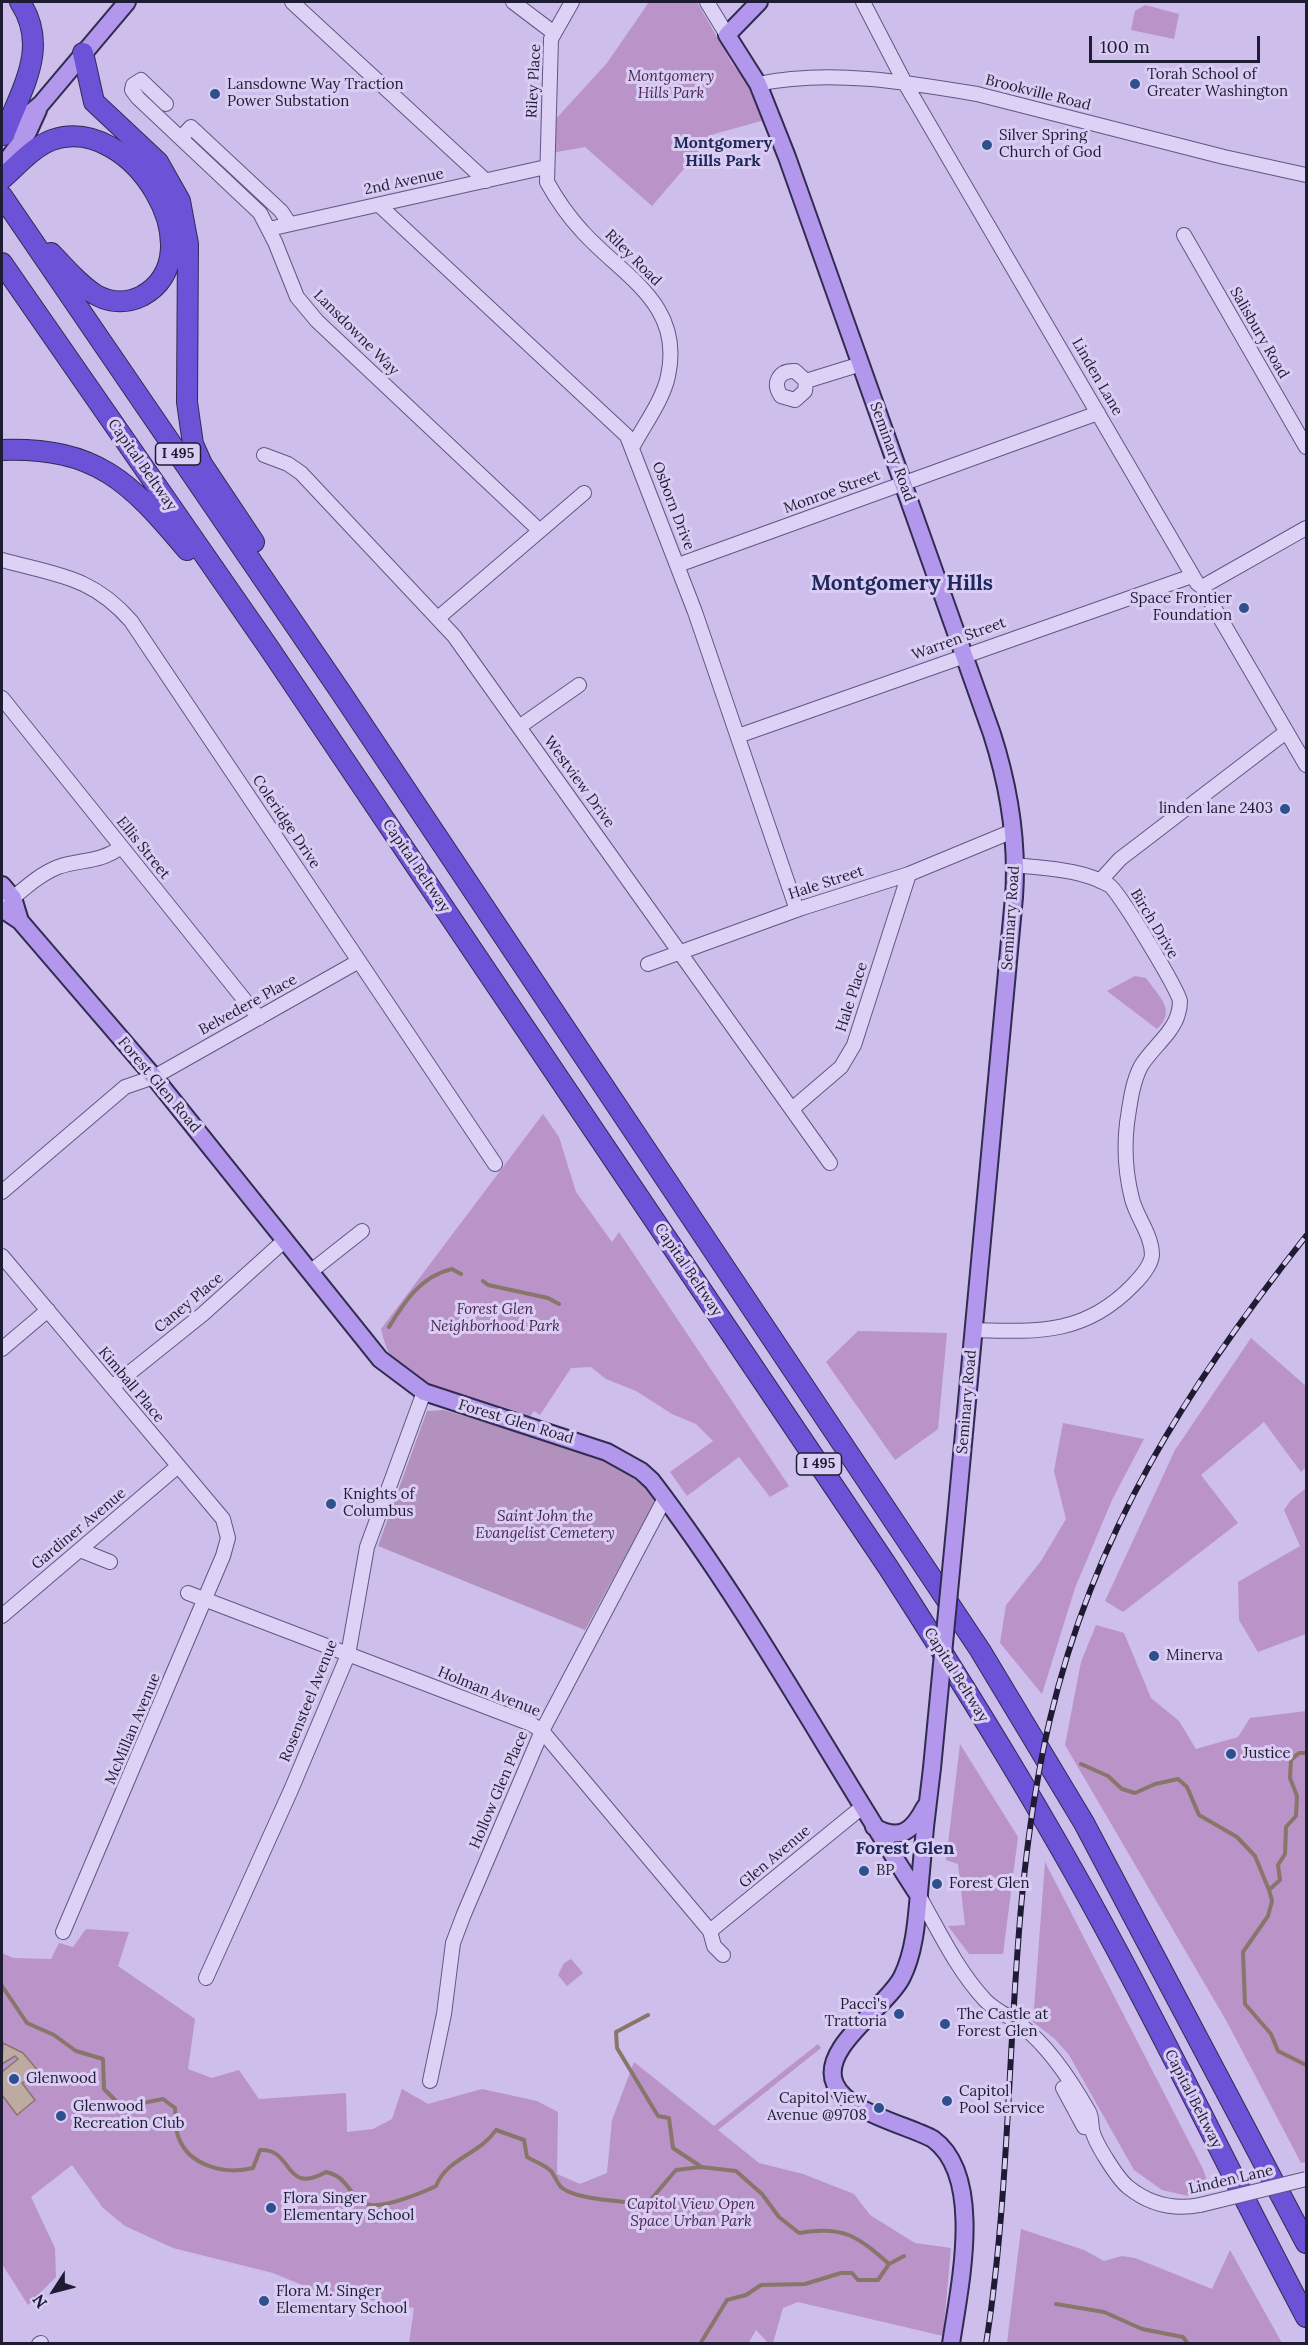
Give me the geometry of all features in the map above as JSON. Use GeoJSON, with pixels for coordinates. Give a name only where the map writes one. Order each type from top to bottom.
{"type":"FeatureCollection","features":[{"type":"Feature","properties":{"kind":"highway"},"geometry":{"type":"LineString","coordinates":[[3,137],[34,52],[33,28],[20,2]]}},
{"type":"Feature","properties":{"kind":"highway"},"geometry":{"type":"LineString","coordinates":[[83,53],[94,102],[158,162],[180,201],[188,244],[187,402],[193,444],[201,464],[340,669],[340,691]]}},
{"type":"Feature","properties":{"kind":"highway"},"geometry":{"type":"LineString","coordinates":[[2,179],[50,141],[81,136],[99,140],[133,162],[158,194],[169,232],[168,264],[162,279],[152,290],[127,302],[112,301],[85,287],[15,216]]}},
{"type":"Feature","properties":{"kind":"highway","name":"I 495"},"geometry":{"type":"LineString","coordinates":[[2,196],[340,691],[987,1660],[1037,1741],[1118,1885],[1306,2243]]}},
{"type":"Feature","properties":{"kind":"highway","name":"Capital Beltway"},"geometry":{"type":"LineString","coordinates":[[2,263],[269,648],[888,1567],[955,1672],[1010,1761],[1113,1943],[1306,2317]]}},
{"type":"Feature","properties":{"kind":"highway"},"geometry":{"type":"LineString","coordinates":[[2,450],[41,451],[82,461],[113,475],[132,489],[269,648]]}},
{"type":"Feature","properties":{"kind":"main road"},"geometry":{"type":"LineString","coordinates":[[3,137],[41,104],[127,2]]}},
{"type":"Feature","properties":{"kind":"main road"},"geometry":{"type":"LineString","coordinates":[[727,35],[759,2]]}},
{"type":"Feature","properties":{"kind":"main road","name":"Seminary Road"},"geometry":{"type":"LineString","coordinates":[[727,35],[758,84],[790,166],[904,483],[1001,762],[1013,831],[1016,865],[919,1896],[903,1976],[887,1999],[839,2051],[833,2073],[835,2084],[844,2097],[855,2105],[933,2139],[944,2147],[956,2165],[964,2215],[951,2343]]}},
{"type":"Feature","properties":{"kind":"main road"},"geometry":{"type":"LineString","coordinates":[[2,167],[28,132],[41,104]]}},
{"type":"Feature","properties":{"kind":"main road","name":"Forest Glen Road"},"geometry":{"type":"LineString","coordinates":[[2,885],[5,905],[154,1077],[380,1359],[424,1392],[608,1452],[640,1471],[665,1498],[760,1638],[861,1808],[919,1896]]}},
{"type":"Feature","properties":{"kind":"main road"},"geometry":{"type":"LineString","coordinates":[[874,1827],[887,1834],[905,1832],[914,1826],[928,1801]]}},
{"type":"Feature","properties":{"kind":"street"},"geometry":{"type":"LineString","coordinates":[[292,2],[486,182]]}},
{"type":"Feature","properties":{"kind":"street"},"geometry":{"type":"LineString","coordinates":[[513,2],[554,33]]}},
{"type":"Feature","properties":{"kind":"street","name":"Riley Place"},"geometry":{"type":"LineString","coordinates":[[546,167],[551,39],[572,2]]}},
{"type":"Feature","properties":{"kind":"street"},"geometry":{"type":"LineString","coordinates":[[707,2],[727,35]]}},
{"type":"Feature","properties":{"kind":"street","name":"Linden Lane"},"geometry":{"type":"LineString","coordinates":[[863,2],[906,85],[1192,576],[1202,587],[1306,765]]}},
{"type":"Feature","properties":{"kind":"street","name":"Brookville Road"},"geometry":{"type":"LineString","coordinates":[[758,84],[803,77],[885,80],[977,94],[1306,175]]}},
{"type":"Feature","properties":{"kind":"street","name":"Lansdowne Way"},"geometry":{"type":"LineString","coordinates":[[166,104],[141,80],[133,85],[132,90],[138,98],[260,213],[297,297],[317,321],[539,530]]}},
{"type":"Feature","properties":{"kind":"street"},"geometry":{"type":"LineString","coordinates":[[181,138],[191,127],[281,211],[289,223]]}},
{"type":"Feature","properties":{"kind":"street","name":"2nd Avenue"},"geometry":{"type":"LineString","coordinates":[[269,229],[546,167]]}},
{"type":"Feature","properties":{"kind":"street","name":"Riley Road"},"geometry":{"type":"LineString","coordinates":[[546,167],[547,182],[557,200],[582,231],[645,289],[664,319],[670,344],[668,377],[633,446]]}},
{"type":"Feature","properties":{"kind":"street","name":"Osborn Drive"},"geometry":{"type":"LineString","coordinates":[[379,205],[627,436],[633,446],[678,566],[797,910]]}},
{"type":"Feature","properties":{"kind":"street","name":"Salisbury Road"},"geometry":{"type":"LineString","coordinates":[[1184,235],[1306,447]]}},
{"type":"Feature","properties":{"kind":"street"},"geometry":{"type":"LineString","coordinates":[[806,381],[861,364]]}},
{"type":"Feature","properties":{"kind":"street","name":"Monroe Street"},"geometry":{"type":"LineString","coordinates":[[678,566],[1098,413]]}},
{"type":"Feature","properties":{"kind":"street","name":"Westview Drive"},"geometry":{"type":"LineString","coordinates":[[264,455],[288,464],[301,473],[438,618],[681,951],[830,1163]]}},
{"type":"Feature","properties":{"kind":"street"},"geometry":{"type":"LineString","coordinates":[[438,618],[584,493]]}},
{"type":"Feature","properties":{"kind":"street"},"geometry":{"type":"LineString","coordinates":[[1202,587],[1306,528]]}},
{"type":"Feature","properties":{"kind":"street","name":"Coleridge Drive"},"geometry":{"type":"LineString","coordinates":[[2,560],[82,582],[98,589],[131,621],[495,1164]]}},
{"type":"Feature","properties":{"kind":"street","name":"Warren Street"},"geometry":{"type":"LineString","coordinates":[[738,736],[1192,576]]}},
{"type":"Feature","properties":{"kind":"street"},"geometry":{"type":"LineString","coordinates":[[519,727],[579,685]]}},
{"type":"Feature","properties":{"kind":"street","name":"Ellis Street"},"geometry":{"type":"LineString","coordinates":[[2,698],[259,1018]]}},
{"type":"Feature","properties":{"kind":"street"},"geometry":{"type":"LineString","coordinates":[[1101,881],[1120,859],[1286,732]]}},
{"type":"Feature","properties":{"kind":"street","name":"Hale Street"},"geometry":{"type":"LineString","coordinates":[[648,963],[797,910],[909,874],[1013,831]]}},
{"type":"Feature","properties":{"kind":"street"},"geometry":{"type":"LineString","coordinates":[[5,905],[38,877],[57,868],[107,858],[121,848]]}},
{"type":"Feature","properties":{"kind":"street","name":"Birch Drive"},"geometry":{"type":"LineString","coordinates":[[974,1330],[1038,1332],[1077,1323],[1104,1310],[1121,1298],[1143,1275],[1152,1257],[1150,1242],[1132,1200],[1125,1145],[1131,1096],[1141,1066],[1178,1016],[1180,1002],[1153,951],[1119,895],[1111,886],[1071,871],[1016,865]]}},
{"type":"Feature","properties":{"kind":"street","name":"Hale Place"},"geometry":{"type":"LineString","coordinates":[[792,1109],[841,1067],[854,1045],[909,874]]}},
{"type":"Feature","properties":{"kind":"street","name":"Belvedere Place"},"geometry":{"type":"LineString","coordinates":[[2,1192],[125,1087],[154,1077],[359,961]]}},
{"type":"Feature","properties":{"kind":"street"},"geometry":{"type":"LineString","coordinates":[[310,1272],[362,1231]]}},
{"type":"Feature","properties":{"kind":"street","name":"Caney Place"},"geometry":{"type":"LineString","coordinates":[[112,1387],[203,1314],[285,1240]]}},
{"type":"Feature","properties":{"kind":"street","name":"Kimball Place"},"geometry":{"type":"LineString","coordinates":[[2,1256],[177,1467],[223,1518],[228,1538]]}},
{"type":"Feature","properties":{"kind":"street"},"geometry":{"type":"LineString","coordinates":[[2,1349],[48,1310]]}},
{"type":"Feature","properties":{"kind":"street","name":"Rosensteel Avenue"},"geometry":{"type":"LineString","coordinates":[[206,1978],[291,1790],[348,1655],[367,1547],[424,1392]]}},
{"type":"Feature","properties":{"kind":"street","name":"Gardiner Avenue"},"geometry":{"type":"LineString","coordinates":[[2,1615],[177,1467]]}},
{"type":"Feature","properties":{"kind":"street","name":"Hollow Glen Place"},"geometry":{"type":"LineString","coordinates":[[430,2080],[444,2014],[453,1943],[542,1731],[665,1498]]}},
{"type":"Feature","properties":{"kind":"street","name":"McMillan Avenue"},"geometry":{"type":"LineString","coordinates":[[63,1932],[206,1600],[228,1538]]}},
{"type":"Feature","properties":{"kind":"street"},"geometry":{"type":"LineString","coordinates":[[80,1550],[110,1562]]}},
{"type":"Feature","properties":{"kind":"street","name":"Holman Avenue"},"geometry":{"type":"LineString","coordinates":[[188,1593],[531,1724],[542,1731],[710,1931],[714,1946],[723,1955]]}},
{"type":"Feature","properties":{"kind":"street","name":"Glen Avenue"},"geometry":{"type":"LineString","coordinates":[[710,1931],[861,1808]]}},
{"type":"Feature","properties":{"kind":"street","name":"Forest Glen Road"},"geometry":{"type":"LineString","coordinates":[[919,1896],[957,1962],[963,1980],[981,2001]]}},
{"type":"Feature","properties":{"kind":"street","name":"Linden Lane"},"geometry":{"type":"LineString","coordinates":[[981,2001],[1022,2026],[1050,2053],[1089,2113],[1092,2128],[1114,2171],[1126,2186],[1162,2204],[1187,2208],[1306,2179]]}},
{"type":"Feature","properties":{"kind":"green space","name":"Montgomery Hills Park"},"geometry":{"type":"Polygon","coordinates":[[[649,2],[697,2],[733,65],[751,86],[765,120],[714,134],[652,206],[585,147],[551,153],[553,122],[607,63],[649,2]]]}},
{"type":"Feature","properties":{"kind":"green space"},"geometry":{"type":"Polygon","coordinates":[[[1145,5],[1179,14],[1174,39],[1131,30],[1135,11],[1145,5]]]}},
{"type":"Feature","properties":{"kind":"green space"},"geometry":{"type":"Polygon","coordinates":[[[1135,976],[1146,978],[1164,1004],[1166,1016],[1157,1029],[1107,991],[1135,976]]]}},
{"type":"Feature","properties":{"kind":"green space","name":"Forest Glen Neighborhood Park"},"geometry":{"type":"Polygon","coordinates":[[[543,1114],[559,1137],[576,1192],[612,1242],[619,1232],[789,1486],[770,1497],[739,1457],[687,1496],[670,1472],[713,1441],[696,1424],[672,1414],[636,1391],[606,1379],[591,1367],[571,1368],[540,1415],[534,1411],[527,1420],[439,1391],[408,1373],[393,1359],[386,1347],[381,1329],[543,1114]]]}},
{"type":"Feature","properties":{"kind":"green space"},"geometry":{"type":"Polygon","coordinates":[[[858,1331],[947,1333],[938,1429],[895,1460],[826,1362],[858,1331]]]}},
{"type":"Feature","properties":{"kind":"green space"},"geometry":{"type":"Polygon","coordinates":[[[1251,1338],[1306,1386],[1306,1467],[1301,1472],[1264,1422],[1201,1475],[1238,1523],[1123,1612],[1105,1601],[1175,1450],[1251,1338]]]}},
{"type":"Feature","properties":{"kind":"green space","name":"Saint John the Evangelist Cemetery"},"geometry":{"type":"Polygon","coordinates":[[[444,1410],[586,1452],[624,1472],[657,1498],[585,1630],[378,1546],[427,1411],[444,1410]]]}},
{"type":"Feature","properties":{"kind":"green space"},"geometry":{"type":"Polygon","coordinates":[[[1063,1423],[1144,1439],[1112,1500],[1075,1588],[1042,1694],[1000,1643],[1006,1605],[1041,1561],[1066,1519],[1054,1471],[1063,1423]]]}},
{"type":"Feature","properties":{"kind":"green space"},"geometry":{"type":"Polygon","coordinates":[[[1306,1488],[1306,1634],[1258,1652],[1239,1620],[1238,1582],[1300,1546],[1284,1510],[1291,1500],[1306,1488]]]}},
{"type":"Feature","properties":{"kind":"green space"},"geometry":{"type":"Polygon","coordinates":[[[1096,1625],[1124,1633],[1151,1698],[1179,1721],[1196,1749],[1238,1737],[1250,1718],[1306,1711],[1306,2162],[1301,2163],[1227,2022],[1065,1745],[1081,1662],[1096,1625]]]}},
{"type":"Feature","properties":{"kind":"green space"},"geometry":{"type":"Polygon","coordinates":[[[960,1744],[1018,1837],[1003,1954],[969,1954],[948,1926],[965,1925],[958,1864],[946,1860],[960,1744]]]}},
{"type":"Feature","properties":{"kind":"green space"},"geometry":{"type":"Polygon","coordinates":[[[1045,1862],[1202,2167],[1210,2188],[1188,2196],[1162,2190],[1134,2170],[1069,2055],[1055,2039],[1033,2022],[1045,1862]]]}},
{"type":"Feature","properties":{"kind":"green space","name":"Capitol View Open Space Urban Park"},"geometry":{"type":"Polygon","coordinates":[[[86,1929],[129,1932],[118,1966],[195,2019],[188,2069],[212,2078],[239,2070],[259,2099],[346,2093],[347,2132],[373,2129],[392,2119],[402,2089],[428,2104],[482,2089],[537,2101],[558,2112],[557,2174],[580,2184],[607,2173],[612,2120],[634,2062],[714,2126],[818,2044],[821,2048],[718,2130],[759,2163],[803,2174],[854,2194],[870,2215],[915,2243],[951,2248],[943,2336],[798,2302],[783,2308],[773,2343],[768,2343],[756,2330],[748,2344],[409,2343],[414,2308],[314,2290],[273,2273],[173,2248],[125,2226],[103,2208],[72,2165],[31,2197],[55,2248],[56,2277],[28,2305],[2,2264],[2,1953],[13,1958],[51,1959],[59,1943],[73,1947],[86,1929]]]}},
{"type":"Feature","properties":{"kind":"green space"},"geometry":{"type":"Polygon","coordinates":[[[571,1959],[583,1973],[567,1986],[558,1975],[564,1963],[571,1959]]]}},
{"type":"Feature","properties":{"kind":"green space"},"geometry":{"type":"Polygon","coordinates":[[[1021,2229],[1084,2250],[1104,2261],[1122,2256],[1135,2258],[1212,2289],[1230,2250],[1282,2343],[1007,2343],[1021,2229]]]}},
{"type":"Feature","properties":{"kind":"shaded area","name":"Glenwood"},"geometry":{"type":"Polygon","coordinates":[[[3,2043],[23,2053],[40,2073],[22,2083],[35,2100],[17,2115],[2,2095],[2,2072],[18,2059],[15,2056],[2,2064],[3,2043]]]}},
{"type":"Feature","properties":{"kind":"waterway"},"geometry":{"type":"LineString","coordinates":[[389,1327],[408,1299],[431,1277],[452,1269],[461,1274]]}},
{"type":"Feature","properties":{"kind":"waterway"},"geometry":{"type":"LineString","coordinates":[[483,1281],[488,1285],[548,1298],[559,1304]]}},
{"type":"Feature","properties":{"kind":"waterway"},"geometry":{"type":"LineString","coordinates":[[1269,1890],[1280,1880],[1278,1865],[1285,1854],[1286,1827],[1296,1816],[1297,1796],[1290,1778],[1291,1760],[1299,1753],[1306,1753]]}},
{"type":"Feature","properties":{"kind":"waterway"},"geometry":{"type":"LineString","coordinates":[[1081,1764],[1108,1776],[1122,1789],[1135,1793],[1155,1784],[1178,1779],[1187,1787],[1199,1815],[1237,1837],[1255,1856],[1272,1901],[1268,1916],[1243,1952],[1245,2004],[1271,2034],[1278,2051],[1306,2065]]}},
{"type":"Feature","properties":{"kind":"waterway"},"geometry":{"type":"LineString","coordinates":[[2,1986],[27,2023],[54,2035],[76,2051],[103,2059],[104,2089],[122,2107],[163,2099],[175,2108],[177,2133],[183,2146],[190,2155],[209,2166],[231,2170],[253,2168],[260,2150],[271,2151],[279,2156],[295,2175],[312,2178],[326,2172],[341,2179],[356,2196],[368,2205],[386,2204],[436,2186],[448,2169],[481,2145],[496,2130],[524,2140],[527,2157],[551,2171],[561,2187],[589,2198],[647,2204],[676,2170],[701,2167],[736,2171],[762,2194],[779,2217],[799,2233],[827,2231],[848,2235],[868,2246],[889,2264]]}},
{"type":"Feature","properties":{"kind":"waterway"},"geometry":{"type":"LineString","coordinates":[[648,2015],[616,2032],[617,2048],[658,2116],[669,2118],[673,2148],[700,2166]]}},
{"type":"Feature","properties":{"kind":"waterway"},"geometry":{"type":"LineString","coordinates":[[700,2344],[727,2300],[746,2295],[761,2285],[805,2284],[841,2273],[852,2273],[858,2280],[878,2280],[889,2264],[904,2256]]}},
{"type":"Feature","properties":{"kind":"waterway"},"geometry":{"type":"LineString","coordinates":[[1056,2304],[1104,2312],[1142,2329],[1183,2337],[1188,2344]]}},
{"type":"Feature","properties":{"kind":"railway"},"geometry":{"type":"LineString","coordinates":[[986,2344],[1003,2188],[1024,1874],[1035,1796],[1050,1719],[1069,1651],[1092,1585],[1119,1523],[1151,1463],[1185,1405],[1223,1348],[1306,1236]]}},
{"type":"Feature","properties":{"kind":"place","name":"Torah School of Greater Washington"},"geometry":{"type":"Point","coordinates":[1135,84]}},
{"type":"Feature","properties":{"kind":"place","name":"Lansdowne Way Traction Power Substation"},"geometry":{"type":"Point","coordinates":[215,94]}},
{"type":"Feature","properties":{"kind":"place","name":"Silver Spring Church of God"},"geometry":{"type":"Point","coordinates":[987,145]}},
{"type":"Feature","properties":{"kind":"place","name":"Space Frontier Foundation"},"geometry":{"type":"Point","coordinates":[1244,608]}},
{"type":"Feature","properties":{"kind":"place","name":"linden lane 2403"},"geometry":{"type":"Point","coordinates":[1285,809]}},
{"type":"Feature","properties":{"kind":"place","name":"Knights of Columbus"},"geometry":{"type":"Point","coordinates":[331,1504]}},
{"type":"Feature","properties":{"kind":"place","name":"Minerva"},"geometry":{"type":"Point","coordinates":[1154,1656]}},
{"type":"Feature","properties":{"kind":"place","name":"Justice"},"geometry":{"type":"Point","coordinates":[1231,1754]}},
{"type":"Feature","properties":{"kind":"place","name":"BP"},"geometry":{"type":"Point","coordinates":[864,1871]}},
{"type":"Feature","properties":{"kind":"place","name":"Forest Glen"},"geometry":{"type":"Point","coordinates":[937,1884]}},
{"type":"Feature","properties":{"kind":"place","name":"Pacci's Trattoria"},"geometry":{"type":"Point","coordinates":[899,2014]}},
{"type":"Feature","properties":{"kind":"place","name":"The Castle at Forest Glen"},"geometry":{"type":"Point","coordinates":[945,2024]}},
{"type":"Feature","properties":{"kind":"place","name":"Glenwood"},"geometry":{"type":"Point","coordinates":[14,2079]}},
{"type":"Feature","properties":{"kind":"place","name":"Capitol Pool Service"},"geometry":{"type":"Point","coordinates":[947,2101]}},
{"type":"Feature","properties":{"kind":"place","name":"Capitol View Avenue @9708"},"geometry":{"type":"Point","coordinates":[879,2108]}},
{"type":"Feature","properties":{"kind":"place","name":"Glenwood Recreation Club"},"geometry":{"type":"Point","coordinates":[61,2116]}},
{"type":"Feature","properties":{"kind":"place","name":"Flora Singer Elementary School"},"geometry":{"type":"Point","coordinates":[271,2208]}},
{"type":"Feature","properties":{"kind":"place","name":"Flora M. Singer Elementary School"},"geometry":{"type":"Point","coordinates":[264,2301]}},
{"type":"Feature","properties":{"kind":"district","name":"Montgomery Hills Park"},"geometry":{"type":"Point","coordinates":[723,152]}},
{"type":"Feature","properties":{"kind":"district","name":"Montgomery Hills"},"geometry":{"type":"Point","coordinates":[902,584]}},
{"type":"Feature","properties":{"kind":"district","name":"Forest Glen"},"geometry":{"type":"Point","coordinates":[905,1849]}}]}
